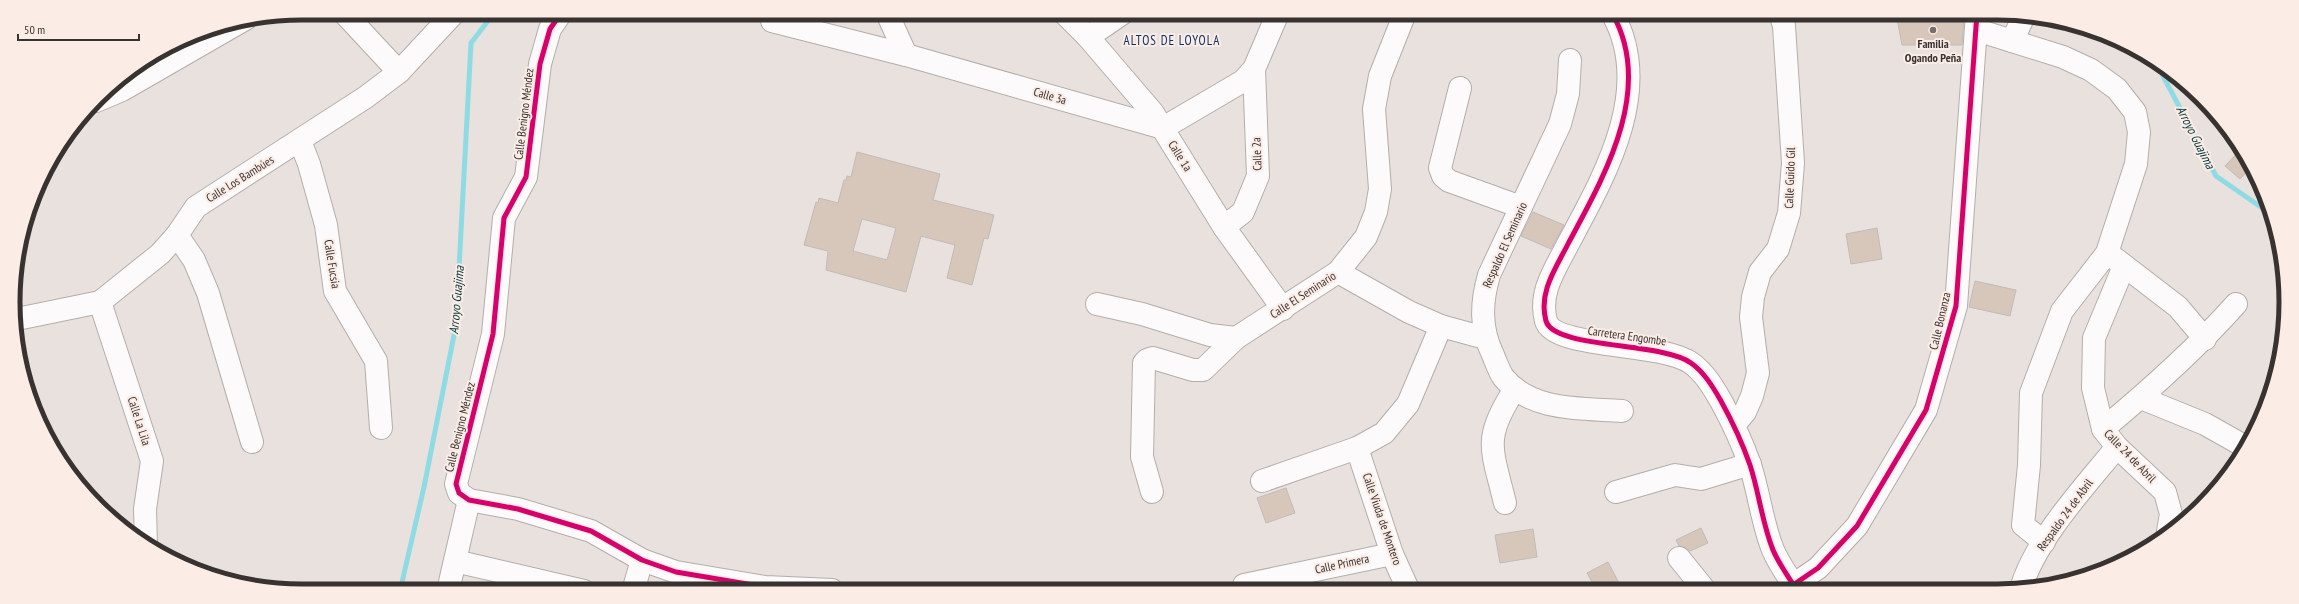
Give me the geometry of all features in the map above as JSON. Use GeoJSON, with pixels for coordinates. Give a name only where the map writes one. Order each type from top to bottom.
{"type":"FeatureCollection","features":[{"type":"Feature","properties":{"kind":"street"},"geometry":{"type":"LineString","coordinates":[[351,20],[399,72]]}},
{"type":"Feature","properties":{"kind":"street","name":"Calle Los Bambúes"},"geometry":{"type":"LineString","coordinates":[[21,318],[100,302],[160,254],[177,235],[196,206],[300,141],[366,97],[399,72],[447,20]]}},
{"type":"Feature","properties":{"kind":"street","name":"Calle Benigno Méndez"},"geometry":{"type":"LineString","coordinates":[[469,500],[459,493],[456,484],[494,334],[504,218],[526,177],[540,64],[550,29],[556,20]]}},
{"type":"Feature","properties":{"kind":"street"},"geometry":{"type":"LineString","coordinates":[[890,20],[906,55]]}},
{"type":"Feature","properties":{"kind":"street","name":"Calle 1a"},"geometry":{"type":"LineString","coordinates":[[1071,20],[1088,37],[1153,113],[1224,228],[1283,309]]}},
{"type":"Feature","properties":{"kind":"street"},"geometry":{"type":"LineString","coordinates":[[1088,37],[1113,20]]}},
{"type":"Feature","properties":{"kind":"street"},"geometry":{"type":"LineString","coordinates":[[1163,128],[1243,81],[1254,69],[1275,20]]}},
{"type":"Feature","properties":{"kind":"street","name":"Calle El Seminario"},"geometry":{"type":"LineString","coordinates":[[1152,492],[1142,457],[1144,364],[1147,360],[1153,358],[1193,370],[1203,370],[1236,338],[1338,272],[1366,237],[1376,212],[1380,189],[1374,109],[1380,76],[1402,20]]}},
{"type":"Feature","properties":{"kind":"street","name":"Carretera Engombe"},"geometry":{"type":"LineString","coordinates":[[1616,20],[1619,25],[1630,70],[1624,119],[1600,183],[1548,283],[1543,305],[1547,324],[1554,333],[1570,339],[1670,352],[1692,363],[1712,385],[1734,425],[1750,464],[1773,550],[1793,584]]}},
{"type":"Feature","properties":{"kind":"street","name":"Calle Guido Gil"},"geometry":{"type":"LineString","coordinates":[[1734,425],[1745,412],[1750,401],[1758,373],[1751,317],[1760,272],[1778,249],[1790,213],[1793,163],[1784,26],[1782,20]]}},
{"type":"Feature","properties":{"kind":"street","name":"Calle 3a"},"geometry":{"type":"LineString","coordinates":[[772,21],[906,55],[1163,128]]}},
{"type":"Feature","properties":{"kind":"street"},"geometry":{"type":"LineString","coordinates":[[1977,21],[2012,41],[2063,57],[2091,70],[2117,89],[2135,112],[2139,132],[2136,164],[2107,253],[2062,311],[2031,393],[2029,465],[2023,525],[2044,542]]}},
{"type":"Feature","properties":{"kind":"street","name":"Calle Bonanza"},"geometry":{"type":"LineString","coordinates":[[1799,584],[1818,568],[1857,526],[1926,410],[1956,306],[1977,21]]}},
{"type":"Feature","properties":{"kind":"street"},"geometry":{"type":"LineString","coordinates":[[2012,41],[2021,21]]}},
{"type":"Feature","properties":{"kind":"street"},"geometry":{"type":"LineString","coordinates":[[112,94],[122,90],[224,32]]}},
{"type":"Feature","properties":{"kind":"street","name":"Respaldo El Seminario"},"geometry":{"type":"LineString","coordinates":[[1570,60],[1568,94],[1560,124],[1495,262],[1485,287],[1483,316],[1485,338],[1503,376],[1515,389],[1533,400],[1559,407],[1622,411]]}},
{"type":"Feature","properties":{"kind":"street","name":"Calle 2a"},"geometry":{"type":"LineString","coordinates":[[1224,228],[1243,212],[1258,176],[1254,69]]}},
{"type":"Feature","properties":{"kind":"street"},"geometry":{"type":"LineString","coordinates":[[1460,88],[1440,168],[1443,176],[1449,181],[1521,207]]}},
{"type":"Feature","properties":{"kind":"street","name":"Calle Fucsia"},"geometry":{"type":"LineString","coordinates":[[300,141],[309,164],[326,225],[335,291],[376,361],[381,428]]}},
{"type":"Feature","properties":{"kind":"street"},"geometry":{"type":"LineString","coordinates":[[177,235],[194,260],[208,293],[252,442]]}},
{"type":"Feature","properties":{"kind":"street"},"geometry":{"type":"LineString","coordinates":[[2107,253],[2178,307],[2205,339]]}},
{"type":"Feature","properties":{"kind":"street","name":"Calle 24 de Abril"},"geometry":{"type":"LineString","coordinates":[[2124,266],[2094,338],[2093,388],[2103,429],[2118,446],[2165,492],[2170,514],[2168,526]]}},
{"type":"Feature","properties":{"kind":"street"},"geometry":{"type":"LineString","coordinates":[[1338,272],[1409,312],[1441,326],[1485,338]]}},
{"type":"Feature","properties":{"kind":"street","name":"Calle La Lila"},"geometry":{"type":"LineString","coordinates":[[100,302],[152,461],[145,509],[146,536]]}},
{"type":"Feature","properties":{"kind":"street"},"geometry":{"type":"LineString","coordinates":[[1097,304],[1142,314],[1210,336],[1236,338]]}},
{"type":"Feature","properties":{"kind":"street"},"geometry":{"type":"LineString","coordinates":[[2103,429],[2141,398],[2205,339],[2236,304]]}},
{"type":"Feature","properties":{"kind":"street"},"geometry":{"type":"LineString","coordinates":[[1262,481],[1357,448],[1384,433],[1408,404],[1441,326]]}},
{"type":"Feature","properties":{"kind":"street"},"geometry":{"type":"LineString","coordinates":[[1505,503],[1492,447],[1493,433],[1500,412],[1515,389]]}},
{"type":"Feature","properties":{"kind":"street"},"geometry":{"type":"LineString","coordinates":[[2141,398],[2205,424],[2240,444]]}},
{"type":"Feature","properties":{"kind":"street","name":"Respaldo 24 de Abril"},"geometry":{"type":"LineString","coordinates":[[2023,583],[2026,570],[2066,510],[2118,446]]}},
{"type":"Feature","properties":{"kind":"street","name":"Calle Viuda de Montero"},"geometry":{"type":"LineString","coordinates":[[1357,448],[1392,554],[1406,584]]}},
{"type":"Feature","properties":{"kind":"street"},"geometry":{"type":"LineString","coordinates":[[1616,492],[1675,475],[1701,479],[1750,464]]}},
{"type":"Feature","properties":{"kind":"street"},"geometry":{"type":"LineString","coordinates":[[450,582],[469,500],[525,511],[591,531],[642,560],[676,572],[746,584]]}},
{"type":"Feature","properties":{"kind":"street","name":"Calle Primera"},"geometry":{"type":"LineString","coordinates":[[1249,584],[1392,554]]}},
{"type":"Feature","properties":{"kind":"street"},"geometry":{"type":"LineString","coordinates":[[1679,558],[1700,584]]}},
{"type":"Feature","properties":{"kind":"street"},"geometry":{"type":"LineString","coordinates":[[635,584],[642,560]]}},
{"type":"Feature","properties":{"kind":"street"},"geometry":{"type":"LineString","coordinates":[[454,561],[509,582],[526,584]]}},
{"type":"Feature","properties":{"kind":"building","name":"Familia Ogando Peña"},"geometry":{"type":"Polygon","coordinates":[[[1897,20],[1964,20],[1962,45],[1902,45],[1897,20]]]}},
{"type":"Feature","properties":{"kind":"building"},"geometry":{"type":"Polygon","coordinates":[[[857,152],[940,174],[933,200],[994,215],[988,239],[984,238],[972,285],[947,278],[955,245],[921,236],[906,292],[826,270],[828,251],[804,245],[816,202],[818,203],[819,198],[838,203],[844,180],[846,180],[847,176],[851,177],[857,152]],[[862,219],[853,251],[887,260],[896,228],[862,219]]]}},
{"type":"Feature","properties":{"kind":"building"},"geometry":{"type":"Polygon","coordinates":[[[2236,154],[2247,171],[2240,179],[2225,166],[2236,154]]]}},
{"type":"Feature","properties":{"kind":"building"},"geometry":{"type":"Polygon","coordinates":[[[1533,212],[1564,225],[1551,249],[1521,236],[1533,212]]]}},
{"type":"Feature","properties":{"kind":"building"},"geometry":{"type":"Polygon","coordinates":[[[1877,228],[1882,259],[1851,264],[1846,234],[1877,228]]]}},
{"type":"Feature","properties":{"kind":"building"},"geometry":{"type":"Polygon","coordinates":[[[1975,281],[2016,290],[2010,316],[1969,307],[1975,281]]]}},
{"type":"Feature","properties":{"kind":"building"},"geometry":{"type":"Polygon","coordinates":[[[1286,488],[1295,513],[1266,523],[1257,498],[1286,488]]]}},
{"type":"Feature","properties":{"kind":"building"},"geometry":{"type":"Polygon","coordinates":[[[1701,528],[1708,543],[1690,551],[1679,546],[1676,540],[1701,528]]]}},
{"type":"Feature","properties":{"kind":"building"},"geometry":{"type":"Polygon","coordinates":[[[1533,529],[1537,557],[1500,563],[1495,535],[1533,529]]]}},
{"type":"Feature","properties":{"kind":"building"},"geometry":{"type":"Polygon","coordinates":[[[1608,562],[1619,584],[1593,584],[1587,573],[1608,562]]]}},
{"type":"Feature","properties":{"kind":"waterway","name":"Arroyo Guajima"},"geometry":{"type":"LineString","coordinates":[[402,584],[424,487],[456,325],[471,43],[489,20]]}},
{"type":"Feature","properties":{"kind":"waterway","name":"Arroyo Guajima"},"geometry":{"type":"LineString","coordinates":[[2162,73],[2216,176],[2263,209]]}},
{"type":"Feature","properties":{"kind":"cycle path"},"geometry":{"type":"LineString","coordinates":[[556,20],[550,29],[540,64],[526,177],[504,218],[493,334],[456,484],[459,493],[469,500],[518,509],[591,531],[642,560],[676,572],[747,584]]}},
{"type":"Feature","properties":{"kind":"cycle path"},"geometry":{"type":"LineString","coordinates":[[1615,20],[1624,42],[1628,71],[1627,101],[1620,130],[1610,160],[1546,290],[1544,300],[1546,321],[1553,330],[1568,336],[1588,341],[1677,356],[1691,363],[1700,371],[1708,380],[1718,396],[1729,416],[1747,456],[1769,540],[1781,565],[1793,584]]}},
{"type":"Feature","properties":{"kind":"cycle path"},"geometry":{"type":"LineString","coordinates":[[1794,584],[1818,568],[1857,526],[1926,410],[1956,306],[1976,20]]}},
{"type":"Feature","properties":{"kind":"place","name":"Familia Ogando Peña"},"geometry":{"type":"Point","coordinates":[1933,30]}},
{"type":"Feature","properties":{"kind":"district","name":"ALTOS DE LOYOLA"},"geometry":{"type":"Point","coordinates":[1172,40]}}]}
